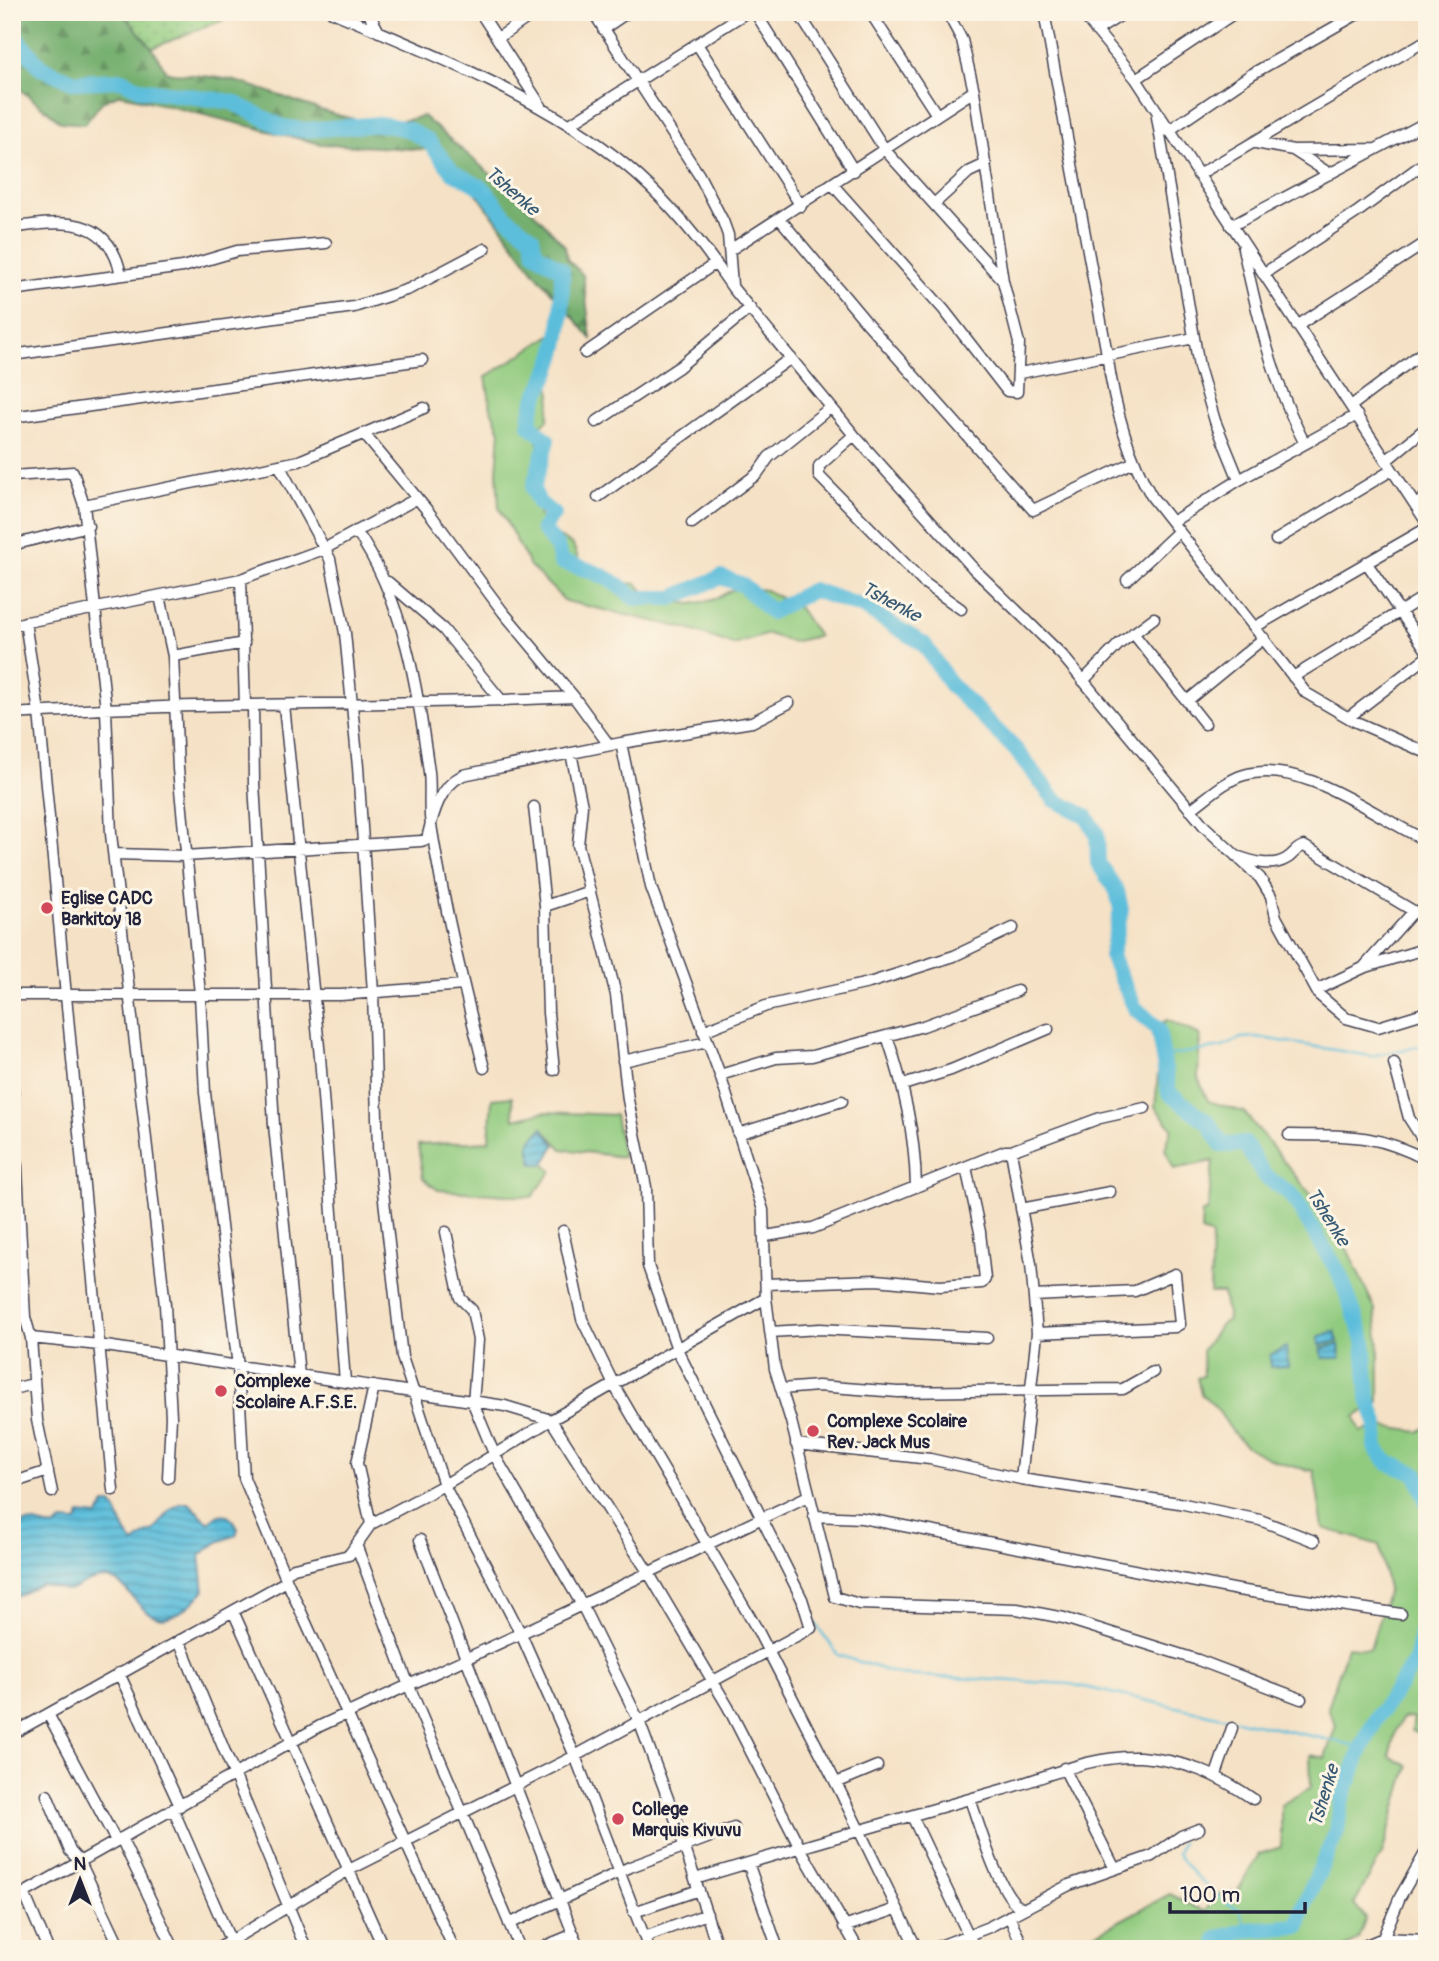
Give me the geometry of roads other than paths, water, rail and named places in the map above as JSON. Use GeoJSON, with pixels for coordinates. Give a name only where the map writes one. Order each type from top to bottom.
{"type":"FeatureCollection","features":[{"type":"Feature","properties":{"kind":"street"},"geometry":{"type":"LineString","coordinates":[[332,12],[542,108],[569,124],[629,168],[716,263],[732,287],[854,435],[973,568],[1062,655],[1190,810],[1233,855],[1260,878],[1271,895],[1276,917],[1316,990],[1346,1018],[1378,1027],[1427,1012]]}},
{"type":"Feature","properties":{"kind":"street"},"geometry":{"type":"LineString","coordinates":[[368,12],[379,32]]}},
{"type":"Feature","properties":{"kind":"street"},"geometry":{"type":"LineString","coordinates":[[480,12],[542,108]]}},
{"type":"Feature","properties":{"kind":"street"},"geometry":{"type":"LineString","coordinates":[[498,38],[536,12]]}},
{"type":"Feature","properties":{"kind":"street"},"geometry":{"type":"LineString","coordinates":[[593,12],[699,175],[723,220],[730,250],[732,287]]}},
{"type":"Feature","properties":{"kind":"street"},"geometry":{"type":"LineString","coordinates":[[603,29],[628,12]]}},
{"type":"Feature","properties":{"kind":"street"},"geometry":{"type":"LineString","coordinates":[[569,124],[747,12]]}},
{"type":"Feature","properties":{"kind":"street"},"geometry":{"type":"LineString","coordinates":[[755,12],[854,171]]}},
{"type":"Feature","properties":{"kind":"street"},"geometry":{"type":"LineString","coordinates":[[798,12],[885,150],[1003,281]]}},
{"type":"Feature","properties":{"kind":"street"},"geometry":{"type":"LineString","coordinates":[[870,12],[937,115]]}},
{"type":"Feature","properties":{"kind":"street"},"geometry":{"type":"LineString","coordinates":[[833,186],[944,310],[1007,391],[1017,392],[1020,373],[1019,342],[1003,281],[974,91],[962,40],[947,12]]}},
{"type":"Feature","properties":{"kind":"street"},"geometry":{"type":"LineString","coordinates":[[1044,12],[1107,354],[1113,401],[1134,462],[1152,497],[1306,693],[1349,718],[1426,751]]}},
{"type":"Feature","properties":{"kind":"street"},"geometry":{"type":"LineString","coordinates":[[1081,12],[1136,79],[1427,525],[1255,627]]}},
{"type":"Feature","properties":{"kind":"street"},"geometry":{"type":"LineString","coordinates":[[1096,31],[1126,12]]}},
{"type":"Feature","properties":{"kind":"street"},"geometry":{"type":"LineString","coordinates":[[1136,79],[1236,12]]}},
{"type":"Feature","properties":{"kind":"street"},"geometry":{"type":"LineString","coordinates":[[1168,131],[1252,74],[1361,12]]}},
{"type":"Feature","properties":{"kind":"street"},"geometry":{"type":"LineString","coordinates":[[1198,175],[1427,40]]}},
{"type":"Feature","properties":{"kind":"street"},"geometry":{"type":"LineString","coordinates":[[697,44],[801,206]]}},
{"type":"Feature","properties":{"kind":"street"},"geometry":{"type":"LineString","coordinates":[[730,250],[833,186],[974,91]]}},
{"type":"Feature","properties":{"kind":"street"},"geometry":{"type":"LineString","coordinates":[[1156,110],[1194,338],[1215,421],[1239,480]]}},
{"type":"Feature","properties":{"kind":"street"},"geometry":{"type":"LineString","coordinates":[[1231,226],[1427,122]]}},
{"type":"Feature","properties":{"kind":"street"},"geometry":{"type":"LineString","coordinates":[[1256,143],[1293,150],[1377,149]]}},
{"type":"Feature","properties":{"kind":"street"},"geometry":{"type":"LineString","coordinates":[[1293,150],[1330,174]]}},
{"type":"Feature","properties":{"kind":"street"},"geometry":{"type":"LineString","coordinates":[[1262,274],[1356,213],[1427,162]]}},
{"type":"Feature","properties":{"kind":"street"},"geometry":{"type":"LineString","coordinates":[[934,204],[970,172],[986,164]]}},
{"type":"Feature","properties":{"kind":"street"},"geometry":{"type":"LineString","coordinates":[[780,219],[867,323],[1033,510],[1134,462]]}},
{"type":"Feature","properties":{"kind":"street"},"geometry":{"type":"LineString","coordinates":[[12,228],[61,222],[89,229],[111,245],[121,275]]}},
{"type":"Feature","properties":{"kind":"street"},"geometry":{"type":"LineString","coordinates":[[1241,242],[1256,307],[1288,411],[1304,442]]}},
{"type":"Feature","properties":{"kind":"street"},"geometry":{"type":"LineString","coordinates":[[1297,326],[1427,242]]}},
{"type":"Feature","properties":{"kind":"street"},"geometry":{"type":"LineString","coordinates":[[12,290],[183,267],[237,251],[326,243]]}},
{"type":"Feature","properties":{"kind":"street"},"geometry":{"type":"LineString","coordinates":[[12,355],[354,307],[409,289],[485,249]]}},
{"type":"Feature","properties":{"kind":"street"},"geometry":{"type":"LineString","coordinates":[[585,353],[716,263]]}},
{"type":"Feature","properties":{"kind":"street"},"geometry":{"type":"LineString","coordinates":[[596,422],[679,367],[750,308]]}},
{"type":"Feature","properties":{"kind":"street"},"geometry":{"type":"LineString","coordinates":[[1020,373],[1194,338]]}},
{"type":"Feature","properties":{"kind":"street"},"geometry":{"type":"LineString","coordinates":[[1127,580],[1176,526],[1239,480],[1354,410],[1427,349]]}},
{"type":"Feature","properties":{"kind":"street"},"geometry":{"type":"LineString","coordinates":[[598,497],[791,358]]}},
{"type":"Feature","properties":{"kind":"street"},"geometry":{"type":"LineString","coordinates":[[12,417],[422,360]]}},
{"type":"Feature","properties":{"kind":"street"},"geometry":{"type":"LineString","coordinates":[[692,523],[757,474],[769,457],[831,407]]}},
{"type":"Feature","properties":{"kind":"street"},"geometry":{"type":"LineString","coordinates":[[84,506],[279,465],[329,450],[424,408]]}},
{"type":"Feature","properties":{"kind":"street"},"geometry":{"type":"LineString","coordinates":[[1276,540],[1390,465],[1427,427]]}},
{"type":"Feature","properties":{"kind":"street"},"geometry":{"type":"LineString","coordinates":[[363,434],[503,612],[574,697],[609,746]]}},
{"type":"Feature","properties":{"kind":"street"},"geometry":{"type":"LineString","coordinates":[[854,435],[822,463],[818,470],[819,476],[923,582],[961,609]]}},
{"type":"Feature","properties":{"kind":"street"},"geometry":{"type":"LineString","coordinates":[[279,465],[324,548],[335,572],[340,598],[363,846],[373,993],[378,1148],[402,1357],[444,1485],[521,1634],[575,1756],[649,1949]]}},
{"type":"Feature","properties":{"kind":"street"},"geometry":{"type":"LineString","coordinates":[[12,476],[73,472],[88,526],[106,710],[111,834],[165,1305],[171,1417],[168,1478]]}},
{"type":"Feature","properties":{"kind":"street"},"geometry":{"type":"LineString","coordinates":[[1416,505],[1427,496]]}},
{"type":"Feature","properties":{"kind":"street"},"geometry":{"type":"LineString","coordinates":[[113,1490],[39,712],[16,621],[95,610],[241,579],[324,548],[416,499]]}},
{"type":"Feature","properties":{"kind":"street"},"geometry":{"type":"LineString","coordinates":[[12,545],[88,526]]}},
{"type":"Feature","properties":{"kind":"street"},"geometry":{"type":"LineString","coordinates":[[356,531],[385,581],[418,703],[429,770],[430,822],[463,985],[484,1068]]}},
{"type":"Feature","properties":{"kind":"street"},"geometry":{"type":"LineString","coordinates":[[1367,562],[1427,652]]}},
{"type":"Feature","properties":{"kind":"street"},"geometry":{"type":"LineString","coordinates":[[241,579],[274,1125],[299,1375]]}},
{"type":"Feature","properties":{"kind":"street"},"geometry":{"type":"LineString","coordinates":[[385,581],[443,629],[502,701]]}},
{"type":"Feature","properties":{"kind":"street"},"geometry":{"type":"LineString","coordinates":[[1293,677],[1427,595]]}},
{"type":"Feature","properties":{"kind":"street"},"geometry":{"type":"LineString","coordinates":[[160,596],[173,656],[185,856],[200,994],[205,1093],[238,1367],[244,1478],[285,1578],[454,1949]]}},
{"type":"Feature","properties":{"kind":"street"},"geometry":{"type":"LineString","coordinates":[[1083,681],[1133,633],[1154,618]]}},
{"type":"Feature","properties":{"kind":"street"},"geometry":{"type":"LineString","coordinates":[[1133,633],[1205,724]]}},
{"type":"Feature","properties":{"kind":"street"},"geometry":{"type":"LineString","coordinates":[[1187,701],[1264,638]]}},
{"type":"Feature","properties":{"kind":"street"},"geometry":{"type":"LineString","coordinates":[[173,656],[244,643]]}},
{"type":"Feature","properties":{"kind":"street"},"geometry":{"type":"LineString","coordinates":[[1349,718],[1427,657]]}},
{"type":"Feature","properties":{"kind":"street"},"geometry":{"type":"LineString","coordinates":[[12,714],[176,705],[351,705],[574,697]]}},
{"type":"Feature","properties":{"kind":"street"},"geometry":{"type":"LineString","coordinates":[[115,854],[185,856],[421,841],[427,839],[430,822],[443,792],[463,775],[621,743],[752,722],[789,703]]}},
{"type":"Feature","properties":{"kind":"street"},"geometry":{"type":"LineString","coordinates":[[284,705],[289,767],[301,850],[312,994],[320,1057],[345,1382]]}},
{"type":"Feature","properties":{"kind":"street"},"geometry":{"type":"LineString","coordinates":[[621,743],[651,887],[720,1074],[763,1210],[766,1236],[766,1298],[775,1369],[831,1587],[839,1600],[859,1604],[1017,1609],[1064,1618],[1198,1660],[1301,1699]]}},
{"type":"Feature","properties":{"kind":"street"},"geometry":{"type":"LineString","coordinates":[[217,1949],[232,1945],[347,1871],[575,1756],[811,1628],[802,1599],[677,1349],[648,1266],[646,1187],[623,1061],[617,995],[578,845],[582,807],[571,753]]}},
{"type":"Feature","properties":{"kind":"street"},"geometry":{"type":"LineString","coordinates":[[1190,810],[1230,781],[1244,775],[1294,775],[1318,784],[1427,841]]}},
{"type":"Feature","properties":{"kind":"street"},"geometry":{"type":"LineString","coordinates":[[534,807],[545,906],[548,1013],[554,1070]]}},
{"type":"Feature","properties":{"kind":"street"},"geometry":{"type":"LineString","coordinates":[[1233,855],[1274,863],[1286,859],[1298,847],[1304,846],[1427,919]]}},
{"type":"Feature","properties":{"kind":"street"},"geometry":{"type":"LineString","coordinates":[[545,906],[590,891]]}},
{"type":"Feature","properties":{"kind":"street"},"geometry":{"type":"LineString","coordinates":[[1363,968],[1413,912]]}},
{"type":"Feature","properties":{"kind":"street"},"geometry":{"type":"LineString","coordinates":[[623,1061],[705,1037],[766,1006],[869,983],[954,956],[1013,928]]}},
{"type":"Feature","properties":{"kind":"street"},"geometry":{"type":"LineString","coordinates":[[1316,990],[1363,968],[1427,948]]}},
{"type":"Feature","properties":{"kind":"street"},"geometry":{"type":"LineString","coordinates":[[12,995],[373,993],[463,985]]}},
{"type":"Feature","properties":{"kind":"street"},"geometry":{"type":"LineString","coordinates":[[720,1074],[776,1058],[812,1056],[887,1036],[966,1012],[1017,992]]}},
{"type":"Feature","properties":{"kind":"street"},"geometry":{"type":"LineString","coordinates":[[903,1084],[951,1070],[1048,1029]]}},
{"type":"Feature","properties":{"kind":"street"},"geometry":{"type":"LineString","coordinates":[[887,1036],[903,1084],[915,1149],[916,1187]]}},
{"type":"Feature","properties":{"kind":"street"},"geometry":{"type":"LineString","coordinates":[[1394,1063],[1409,1118],[1427,1146]]}},
{"type":"Feature","properties":{"kind":"street"},"geometry":{"type":"LineString","coordinates":[[12,1076],[25,1317],[31,1338],[37,1420],[52,1492]]}},
{"type":"Feature","properties":{"kind":"street"},"geometry":{"type":"LineString","coordinates":[[738,1134],[842,1101]]}},
{"type":"Feature","properties":{"kind":"street"},"geometry":{"type":"LineString","coordinates":[[766,1236],[813,1228],[1005,1151],[1108,1115],[1146,1108]]}},
{"type":"Feature","properties":{"kind":"street"},"geometry":{"type":"LineString","coordinates":[[1289,1135],[1375,1138],[1427,1160]]}},
{"type":"Feature","properties":{"kind":"street"},"geometry":{"type":"LineString","coordinates":[[1011,1151],[1034,1296],[1037,1333],[1021,1479]]}},
{"type":"Feature","properties":{"kind":"street"},"geometry":{"type":"LineString","coordinates":[[766,1284],[876,1280],[940,1286],[982,1283],[985,1279],[980,1232],[966,1167]]}},
{"type":"Feature","properties":{"kind":"street"},"geometry":{"type":"LineString","coordinates":[[1021,1209],[1110,1192]]}},
{"type":"Feature","properties":{"kind":"street"},"geometry":{"type":"LineString","coordinates":[[563,1231],[582,1319],[614,1385],[768,1651],[917,1949]]}},
{"type":"Feature","properties":{"kind":"street"},"geometry":{"type":"LineString","coordinates":[[446,1232],[460,1298],[472,1310],[478,1340],[473,1403],[495,1456],[582,1605],[639,1721],[718,1949]]}},
{"type":"Feature","properties":{"kind":"street"},"geometry":{"type":"LineString","coordinates":[[1034,1296],[1135,1291],[1175,1274],[1182,1320],[1175,1327],[1037,1333]]}},
{"type":"Feature","properties":{"kind":"street"},"geometry":{"type":"LineString","coordinates":[[12,1734],[233,1611],[285,1578],[294,1569],[349,1555],[371,1524],[495,1456],[551,1420],[766,1298]]}},
{"type":"Feature","properties":{"kind":"street"},"geometry":{"type":"LineString","coordinates":[[12,1318],[25,1317]]}},
{"type":"Feature","properties":{"kind":"street"},"geometry":{"type":"LineString","coordinates":[[770,1332],[820,1329],[988,1338]]}},
{"type":"Feature","properties":{"kind":"street"},"geometry":{"type":"LineString","coordinates":[[31,1338],[99,1345],[505,1406],[551,1420],[648,1572],[746,1741],[799,1846],[858,1949]]}},
{"type":"Feature","properties":{"kind":"street"},"geometry":{"type":"LineString","coordinates":[[781,1389],[818,1387],[898,1392],[1123,1389],[1153,1372]]}},
{"type":"Feature","properties":{"kind":"street"},"geometry":{"type":"LineString","coordinates":[[12,1389],[34,1384]]}},
{"type":"Feature","properties":{"kind":"street"},"geometry":{"type":"LineString","coordinates":[[371,1524],[357,1463],[374,1386]]}},
{"type":"Feature","properties":{"kind":"street"},"geometry":{"type":"LineString","coordinates":[[796,1444],[930,1459],[1021,1479],[1179,1503],[1260,1520],[1314,1541]]}},
{"type":"Feature","properties":{"kind":"street"},"geometry":{"type":"LineString","coordinates":[[12,1483],[48,1471]]}},
{"type":"Feature","properties":{"kind":"street"},"geometry":{"type":"LineString","coordinates":[[12,1900],[347,1713],[521,1634],[808,1496]]}},
{"type":"Feature","properties":{"kind":"street"},"geometry":{"type":"LineString","coordinates":[[814,1516],[862,1518],[1238,1590],[1401,1614]]}},
{"type":"Feature","properties":{"kind":"street"},"geometry":{"type":"LineString","coordinates":[[420,1540],[579,1949]]}},
{"type":"Feature","properties":{"kind":"street"},"geometry":{"type":"LineString","coordinates":[[357,1547],[409,1686],[520,1949]]}},
{"type":"Feature","properties":{"kind":"street"},"geometry":{"type":"LineString","coordinates":[[233,1611],[384,1949]]}},
{"type":"Feature","properties":{"kind":"street"},"geometry":{"type":"LineString","coordinates":[[179,1640],[236,1773],[306,1949]]}},
{"type":"Feature","properties":{"kind":"street"},"geometry":{"type":"LineString","coordinates":[[119,1673],[232,1945]]}},
{"type":"Feature","properties":{"kind":"street"},"geometry":{"type":"LineString","coordinates":[[48,1714],[118,1840],[174,1949]]}},
{"type":"Feature","properties":{"kind":"street"},"geometry":{"type":"LineString","coordinates":[[1216,1775],[1232,1728]]}},
{"type":"Feature","properties":{"kind":"street"},"geometry":{"type":"LineString","coordinates":[[634,1912],[748,1863],[799,1846],[912,1816],[1094,1760],[1140,1757],[1185,1765],[1216,1775],[1253,1798]]}},
{"type":"Feature","properties":{"kind":"street"},"geometry":{"type":"LineString","coordinates":[[836,1783],[877,1766]]}},
{"type":"Feature","properties":{"kind":"street"},"geometry":{"type":"LineString","coordinates":[[1064,1768],[1114,1867]]}},
{"type":"Feature","properties":{"kind":"street"},"geometry":{"type":"LineString","coordinates":[[47,1795],[69,1851],[80,1862],[121,1949]]}},
{"type":"Feature","properties":{"kind":"street"},"geometry":{"type":"LineString","coordinates":[[970,1799],[999,1876],[1021,1908]]}},
{"type":"Feature","properties":{"kind":"street"},"geometry":{"type":"LineString","coordinates":[[912,1816],[975,1949]]}},
{"type":"Feature","properties":{"kind":"street"},"geometry":{"type":"LineString","coordinates":[[509,1924],[620,1871],[734,1828]]}},
{"type":"Feature","properties":{"kind":"street"},"geometry":{"type":"LineString","coordinates":[[932,1949],[967,1933],[989,1927],[1021,1908],[1114,1867],[1152,1856],[1181,1836],[1199,1829]]}},
{"type":"Feature","properties":{"kind":"street"},"geometry":{"type":"LineString","coordinates":[[1388,1935],[1400,1897],[1427,1850]]}},
{"type":"Feature","properties":{"kind":"street"},"geometry":{"type":"LineString","coordinates":[[748,1863],[780,1948]]}},
{"type":"Feature","properties":{"kind":"street"},"geometry":{"type":"LineString","coordinates":[[24,1893],[48,1949]]}},
{"type":"Feature","properties":{"kind":"street"},"geometry":{"type":"LineString","coordinates":[[844,1927],[896,1909]]}},
{"type":"Feature","properties":{"kind":"street"},"geometry":{"type":"LineString","coordinates":[[645,1937],[707,1914]]}},
{"type":"Feature","properties":{"kind":"street"},"geometry":{"type":"LineString","coordinates":[[1009,1916],[1024,1949]]}},
{"type":"Feature","properties":{"kind":"street"},"geometry":{"type":"LineString","coordinates":[[538,1949],[574,1934]]}},
{"type":"Feature","properties":{"kind":"street"},"geometry":{"type":"LineString","coordinates":[[1357,1949],[1388,1935],[1427,1940]]}},
{"type":"Feature","properties":{"kind":"water"},"geometry":{"type":"Polygon","coordinates":[[[542,1128],[555,1145],[544,1164],[533,1164],[529,1144],[542,1128]]]}},
{"type":"Feature","properties":{"kind":"water"},"geometry":{"type":"Polygon","coordinates":[[[1335,1331],[1338,1341],[1320,1346],[1318,1337],[1335,1331]]]}},
{"type":"Feature","properties":{"kind":"water"},"geometry":{"type":"Polygon","coordinates":[[[1339,1344],[1340,1358],[1323,1358],[1321,1349],[1339,1344]]]}},
{"type":"Feature","properties":{"kind":"water"},"geometry":{"type":"Polygon","coordinates":[[[1286,1347],[1288,1366],[1271,1367],[1270,1355],[1286,1347]]]}},
{"type":"Feature","properties":{"kind":"water"},"geometry":{"type":"Polygon","coordinates":[[[182,1503],[189,1503],[209,1523],[221,1514],[228,1516],[238,1528],[236,1535],[218,1542],[200,1555],[204,1591],[184,1609],[168,1617],[155,1616],[145,1610],[117,1582],[105,1578],[90,1581],[69,1591],[41,1584],[12,1599],[12,1528],[17,1525],[28,1523],[54,1528],[63,1521],[77,1522],[80,1514],[98,1516],[105,1504],[112,1504],[127,1535],[134,1543],[153,1532],[171,1509],[182,1503]]]}},
{"type":"Feature","properties":{"kind":"waterway","name":"Tshenke"},"geometry":{"type":"LineString","coordinates":[[12,32],[41,68],[75,82],[122,80],[140,89],[232,102],[282,127],[305,130],[381,124],[407,129],[428,141],[453,172],[484,189],[505,216],[532,237],[535,252],[562,270],[561,320],[557,344],[550,368],[534,402],[530,425],[547,440],[533,489],[539,503],[553,514],[543,529],[557,547],[561,562],[600,575],[618,584],[634,598],[672,598],[721,577],[743,585],[771,612],[813,590],[863,607],[924,644],[950,684],[1015,749],[1055,800],[1086,816],[1097,834],[1098,863],[1117,891],[1121,910],[1111,956],[1135,1008],[1158,1029],[1169,1093],[1209,1123],[1222,1145],[1245,1144],[1264,1175],[1292,1195],[1339,1273],[1364,1340],[1368,1396],[1377,1423],[1376,1449],[1388,1463],[1417,1474],[1427,1502]]}},
{"type":"Feature","properties":{"kind":"waterway"},"geometry":{"type":"LineString","coordinates":[[1165,1056],[1223,1047],[1241,1038],[1257,1037],[1371,1056],[1427,1045]]}},
{"type":"Feature","properties":{"kind":"waterway"},"geometry":{"type":"LineString","coordinates":[[1417,1474],[1427,1478]]}},
{"type":"Feature","properties":{"kind":"waterway","name":"Tshenke"},"geometry":{"type":"LineString","coordinates":[[1215,1949],[1217,1939],[1247,1930],[1299,1926],[1303,1908],[1337,1831],[1341,1802],[1362,1747],[1378,1716],[1415,1662],[1427,1595]]}},
{"type":"Feature","properties":{"kind":"waterway"},"geometry":{"type":"LineString","coordinates":[[813,1620],[838,1655],[900,1675],[1070,1684],[1362,1747]]}},
{"type":"Feature","properties":{"kind":"waterway"},"geometry":{"type":"LineString","coordinates":[[1182,1842],[1177,1853],[1181,1860],[1215,1893],[1239,1909],[1247,1930]]}},
{"type":"Feature","properties":{"kind":"place","name":"Eglise CADC Barkitoy 18"},"geometry":{"type":"Point","coordinates":[47,908]}},
{"type":"Feature","properties":{"kind":"place","name":"Complexe Scolaire A.F.S.E."},"geometry":{"type":"Point","coordinates":[221,1391]}},
{"type":"Feature","properties":{"kind":"place","name":"Complexe Scolaire Rev. Jack Mus"},"geometry":{"type":"Point","coordinates":[813,1431]}},
{"type":"Feature","properties":{"kind":"place","name":"College Marquis Kivuvu"},"geometry":{"type":"Point","coordinates":[618,1819]}}]}
